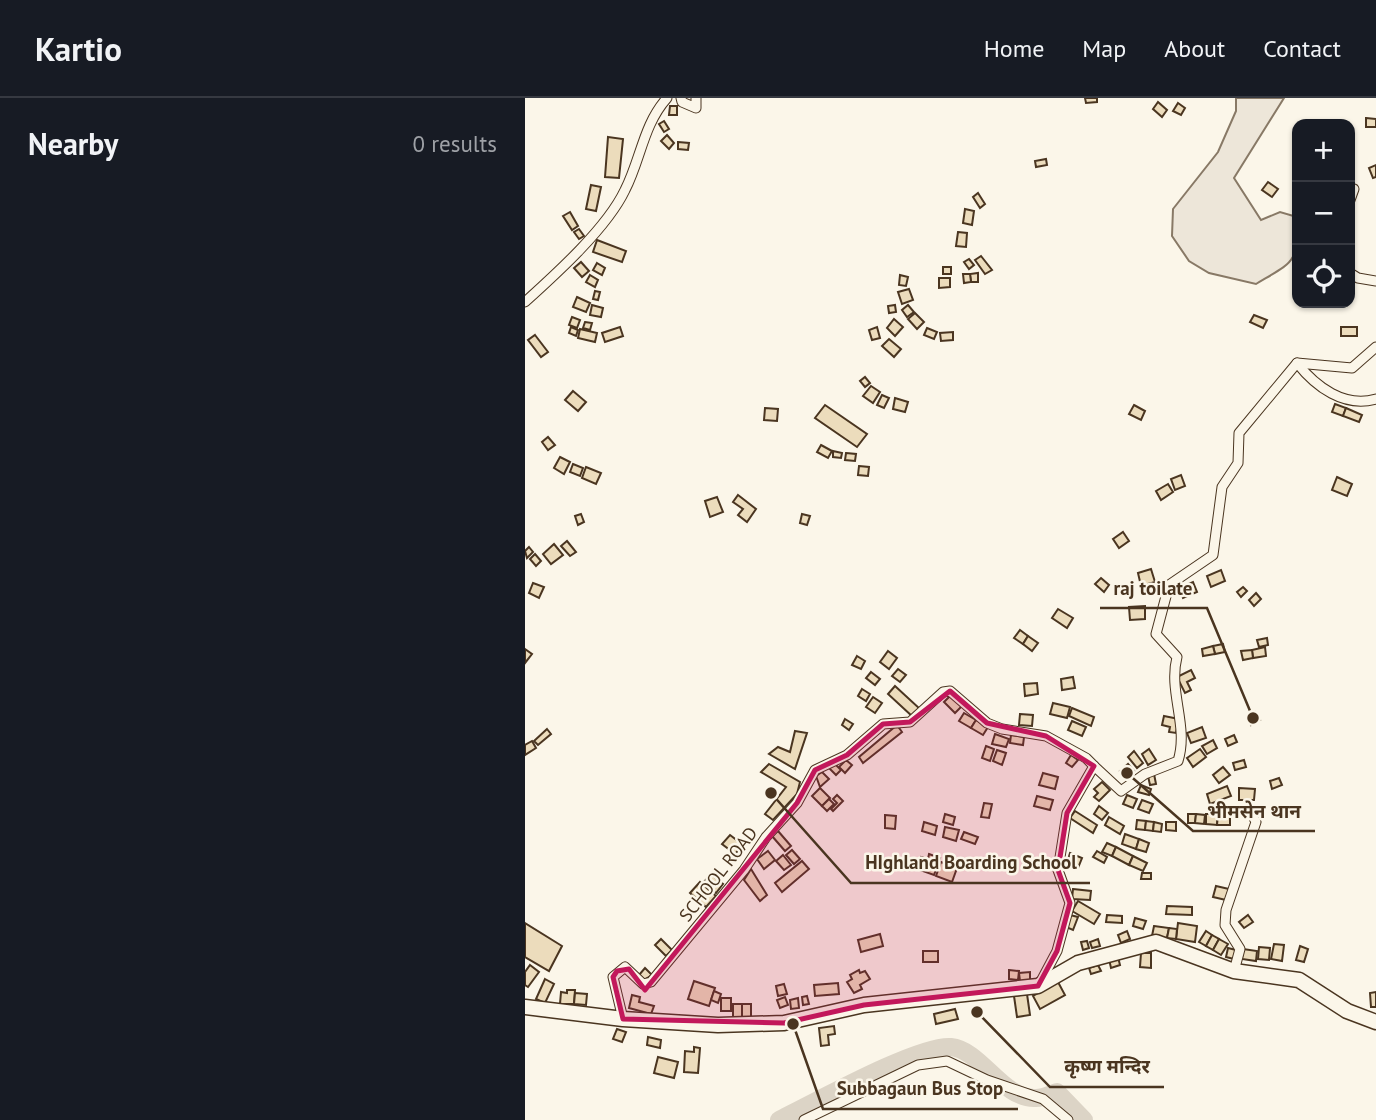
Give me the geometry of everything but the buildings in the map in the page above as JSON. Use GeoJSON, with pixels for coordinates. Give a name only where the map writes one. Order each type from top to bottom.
{"type":"FeatureCollection","features":[{"type":"Feature","properties":{"kind":"main road"},"geometry":{"type":"LineString","coordinates":[[525,1007],[623,1019],[718,1025],[784,1023],[864,1005],[1038,986],[1078,963],[1157,943],[1234,971],[1299,979],[1347,1011],[1376,1022]]}},
{"type":"Feature","properties":{"kind":"street"},"geometry":{"type":"LineString","coordinates":[[525,302],[559,271],[625,192],[653,113],[667,98]]}},
{"type":"Feature","properties":{"kind":"street"},"geometry":{"type":"LineString","coordinates":[[681,98],[682,102],[696,108],[695,98]]}},
{"type":"Feature","properties":{"kind":"street"},"geometry":{"type":"LineString","coordinates":[[1355,275],[1376,281]]}},
{"type":"Feature","properties":{"kind":"street"},"geometry":{"type":"LineString","coordinates":[[1297,363],[1352,368],[1376,347]]}},
{"type":"Feature","properties":{"kind":"street"},"geometry":{"type":"LineString","coordinates":[[1297,363],[1329,394],[1366,402],[1376,399]]}},
{"type":"Feature","properties":{"kind":"street"},"geometry":{"type":"LineString","coordinates":[[1038,986],[1057,951],[1070,903],[1058,870],[1067,813],[1094,766],[1121,792],[1145,774],[1178,761],[1184,743],[1172,675],[1177,657],[1156,634],[1169,585],[1213,555],[1222,487],[1238,463],[1239,432],[1297,363]]}},
{"type":"Feature","properties":{"kind":"street","name":"SCHOOL ROAD"},"geometry":{"type":"LineString","coordinates":[[623,1019],[613,977],[617,971],[625,967],[643,984],[651,982],[744,870],[766,837],[797,803],[815,770],[847,755],[883,723],[910,722],[943,692],[950,691],[987,723],[1002,729],[1046,736],[1086,758],[1094,766]]}},
{"type":"Feature","properties":{"kind":"street"},"geometry":{"type":"LineString","coordinates":[[1234,971],[1240,949],[1225,925],[1226,910],[1255,822],[1253,816]]}},
{"type":"Feature","properties":{"kind":"street"},"geometry":{"type":"LineString","coordinates":[[804,1120],[918,1065],[947,1061],[987,1080],[1043,1099],[1068,1120]]}},
{"type":"Feature","properties":{"kind":"highlighted area"},"geometry":{"type":"Polygon","coordinates":[[[950,691],[987,723],[1046,736],[1094,766],[1067,813],[1058,870],[1070,903],[1057,951],[1038,986],[864,1005],[784,1023],[623,1019],[613,977],[617,971],[629,969],[645,990],[797,803],[815,770],[847,755],[883,724],[910,722],[950,691]]]}},
{"type":"Feature","properties":{"kind":"shaded area"},"geometry":{"type":"Polygon","coordinates":[[[1236,98],[1284,98],[1234,178],[1261,220],[1280,212],[1292,216],[1292,259],[1256,284],[1209,273],[1189,261],[1172,236],[1173,209],[1218,152],[1236,111],[1236,98]]]}},
{"type":"Feature","properties":{"kind":"waterway"},"geometry":{"type":"LineString","coordinates":[[779,1120],[891,1065],[915,1055],[951,1047],[962,1050],[1003,1084],[1024,1097],[1039,1098],[1057,1092],[1084,1120]]}},
{"type":"Feature","properties":{"kind":"place","name":"raj toilate"},"geometry":{"type":"Point","coordinates":[1253,718]}},
{"type":"Feature","properties":{"kind":"place","name":"भीमसेन थान"},"geometry":{"type":"Point","coordinates":[1127,773]}},
{"type":"Feature","properties":{"kind":"place","name":"HIghland Boarding School"},"geometry":{"type":"Point","coordinates":[771,793]}},
{"type":"Feature","properties":{"kind":"place","name":"कृष्ण मन्दिर"},"geometry":{"type":"Point","coordinates":[977,1012]}},
{"type":"Feature","properties":{"kind":"place","name":"Subbagaun Bus Stop"},"geometry":{"type":"Point","coordinates":[793,1024]}}]}
